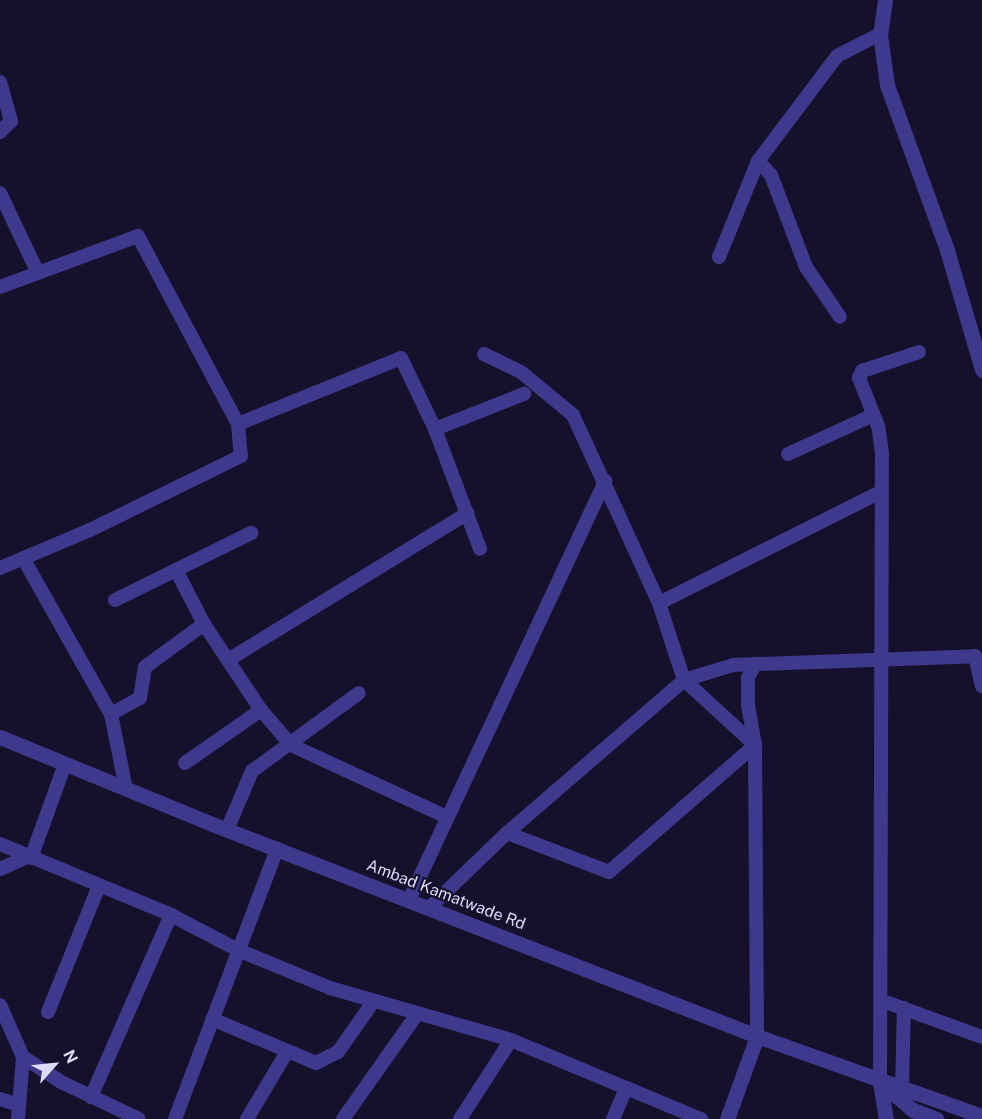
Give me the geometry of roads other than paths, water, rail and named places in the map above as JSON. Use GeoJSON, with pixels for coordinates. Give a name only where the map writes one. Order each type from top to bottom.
{"type":"FeatureCollection","features":[{"type":"Feature","properties":{"kind":"street"},"geometry":{"type":"LineString","coordinates":[[885,0],[880,34],[887,85],[947,250],[982,370]]}},
{"type":"Feature","properties":{"kind":"street"},"geometry":{"type":"LineString","coordinates":[[719,257],[758,161],[837,56],[880,34]]}},
{"type":"Feature","properties":{"kind":"street"},"geometry":{"type":"LineString","coordinates":[[0,82],[11,121],[0,132]]}},
{"type":"Feature","properties":{"kind":"street"},"geometry":{"type":"LineString","coordinates":[[758,161],[771,175],[806,267],[840,317]]}},
{"type":"Feature","properties":{"kind":"street"},"geometry":{"type":"LineString","coordinates":[[0,193],[36,271]]}},
{"type":"Feature","properties":{"kind":"street"},"geometry":{"type":"LineString","coordinates":[[0,287],[36,271],[138,236],[238,424],[241,456],[0,568]]}},
{"type":"Feature","properties":{"kind":"street"},"geometry":{"type":"LineString","coordinates":[[886,1119],[880,1082],[883,1001],[884,658],[879,493],[882,453],[860,374],[919,352]]}},
{"type":"Feature","properties":{"kind":"street"},"geometry":{"type":"LineString","coordinates":[[484,354],[521,372],[573,415],[659,603],[684,680],[755,745]]}},
{"type":"Feature","properties":{"kind":"street"},"geometry":{"type":"LineString","coordinates":[[238,424],[401,358],[435,429],[480,549]]}},
{"type":"Feature","properties":{"kind":"street"},"geometry":{"type":"LineString","coordinates":[[435,429],[524,394]]}},
{"type":"Feature","properties":{"kind":"street"},"geometry":{"type":"LineString","coordinates":[[788,454],[873,415]]}},
{"type":"Feature","properties":{"kind":"street"},"geometry":{"type":"LineString","coordinates":[[410,900],[605,481]]}},
{"type":"Feature","properties":{"kind":"street"},"geometry":{"type":"LineString","coordinates":[[659,603],[879,493]]}},
{"type":"Feature","properties":{"kind":"street"},"geometry":{"type":"LineString","coordinates":[[228,660],[468,513]]}},
{"type":"Feature","properties":{"kind":"street"},"geometry":{"type":"LineString","coordinates":[[115,600],[251,533]]}},
{"type":"Feature","properties":{"kind":"street"},"geometry":{"type":"LineString","coordinates":[[23,558],[111,714],[126,789]]}},
{"type":"Feature","properties":{"kind":"street"},"geometry":{"type":"LineString","coordinates":[[177,570],[204,624],[261,710],[291,745],[447,817]]}},
{"type":"Feature","properties":{"kind":"street"},"geometry":{"type":"LineString","coordinates":[[111,714],[140,698],[144,667],[204,624]]}},
{"type":"Feature","properties":{"kind":"street"},"geometry":{"type":"LineString","coordinates":[[430,907],[507,833],[684,680],[718,668],[755,664],[975,656],[982,686]]}},
{"type":"Feature","properties":{"kind":"street"},"geometry":{"type":"LineString","coordinates":[[727,1119],[758,1036],[755,745],[747,691],[755,664]]}},
{"type":"Feature","properties":{"kind":"street"},"geometry":{"type":"LineString","coordinates":[[227,830],[252,771],[291,745],[358,693]]}},
{"type":"Feature","properties":{"kind":"street"},"geometry":{"type":"LineString","coordinates":[[185,763],[261,710]]}},
{"type":"Feature","properties":{"kind":"street","name":"Ambad Kamatwade Rd"},"geometry":{"type":"LineString","coordinates":[[0,737],[227,830],[758,1036],[880,1082],[982,1116]]}},
{"type":"Feature","properties":{"kind":"street"},"geometry":{"type":"LineString","coordinates":[[507,833],[609,872],[755,745]]}},
{"type":"Feature","properties":{"kind":"street"},"geometry":{"type":"LineString","coordinates":[[0,869],[29,858],[65,764]]}},
{"type":"Feature","properties":{"kind":"street"},"geometry":{"type":"LineString","coordinates":[[0,844],[29,858],[171,915],[238,950],[373,1002],[511,1040],[701,1119]]}},
{"type":"Feature","properties":{"kind":"street"},"geometry":{"type":"LineString","coordinates":[[175,1119],[277,849]]}},
{"type":"Feature","properties":{"kind":"street"},"geometry":{"type":"LineString","coordinates":[[48,1012],[99,886]]}},
{"type":"Feature","properties":{"kind":"street"},"geometry":{"type":"LineString","coordinates":[[91,1097],[171,915]]}},
{"type":"Feature","properties":{"kind":"street"},"geometry":{"type":"LineString","coordinates":[[883,1001],[982,1037]]}},
{"type":"Feature","properties":{"kind":"street"},"geometry":{"type":"LineString","coordinates":[[212,1019],[316,1063],[330,1058],[373,1002]]}},
{"type":"Feature","properties":{"kind":"street"},"geometry":{"type":"LineString","coordinates":[[0,1005],[23,1058],[18,1112]]}},
{"type":"Feature","properties":{"kind":"street"},"geometry":{"type":"LineString","coordinates":[[902,1088],[903,1008]]}},
{"type":"Feature","properties":{"kind":"street"},"geometry":{"type":"LineString","coordinates":[[343,1119],[417,1014]]}},
{"type":"Feature","properties":{"kind":"street"},"geometry":{"type":"LineString","coordinates":[[460,1119],[511,1040]]}},
{"type":"Feature","properties":{"kind":"street"},"geometry":{"type":"LineString","coordinates":[[247,1119],[287,1052]]}},
{"type":"Feature","properties":{"kind":"street"},"geometry":{"type":"LineString","coordinates":[[23,1058],[91,1097],[139,1119]]}},
{"type":"Feature","properties":{"kind":"street","name":"Ambad Kamatwade Rd"},"geometry":{"type":"LineString","coordinates":[[880,1082],[913,1110],[936,1119]]}},
{"type":"Feature","properties":{"kind":"street"},"geometry":{"type":"LineString","coordinates":[[613,1119],[626,1088]]}},
{"type":"Feature","properties":{"kind":"street"},"geometry":{"type":"LineString","coordinates":[[0,1099],[18,1112]]}}]}
